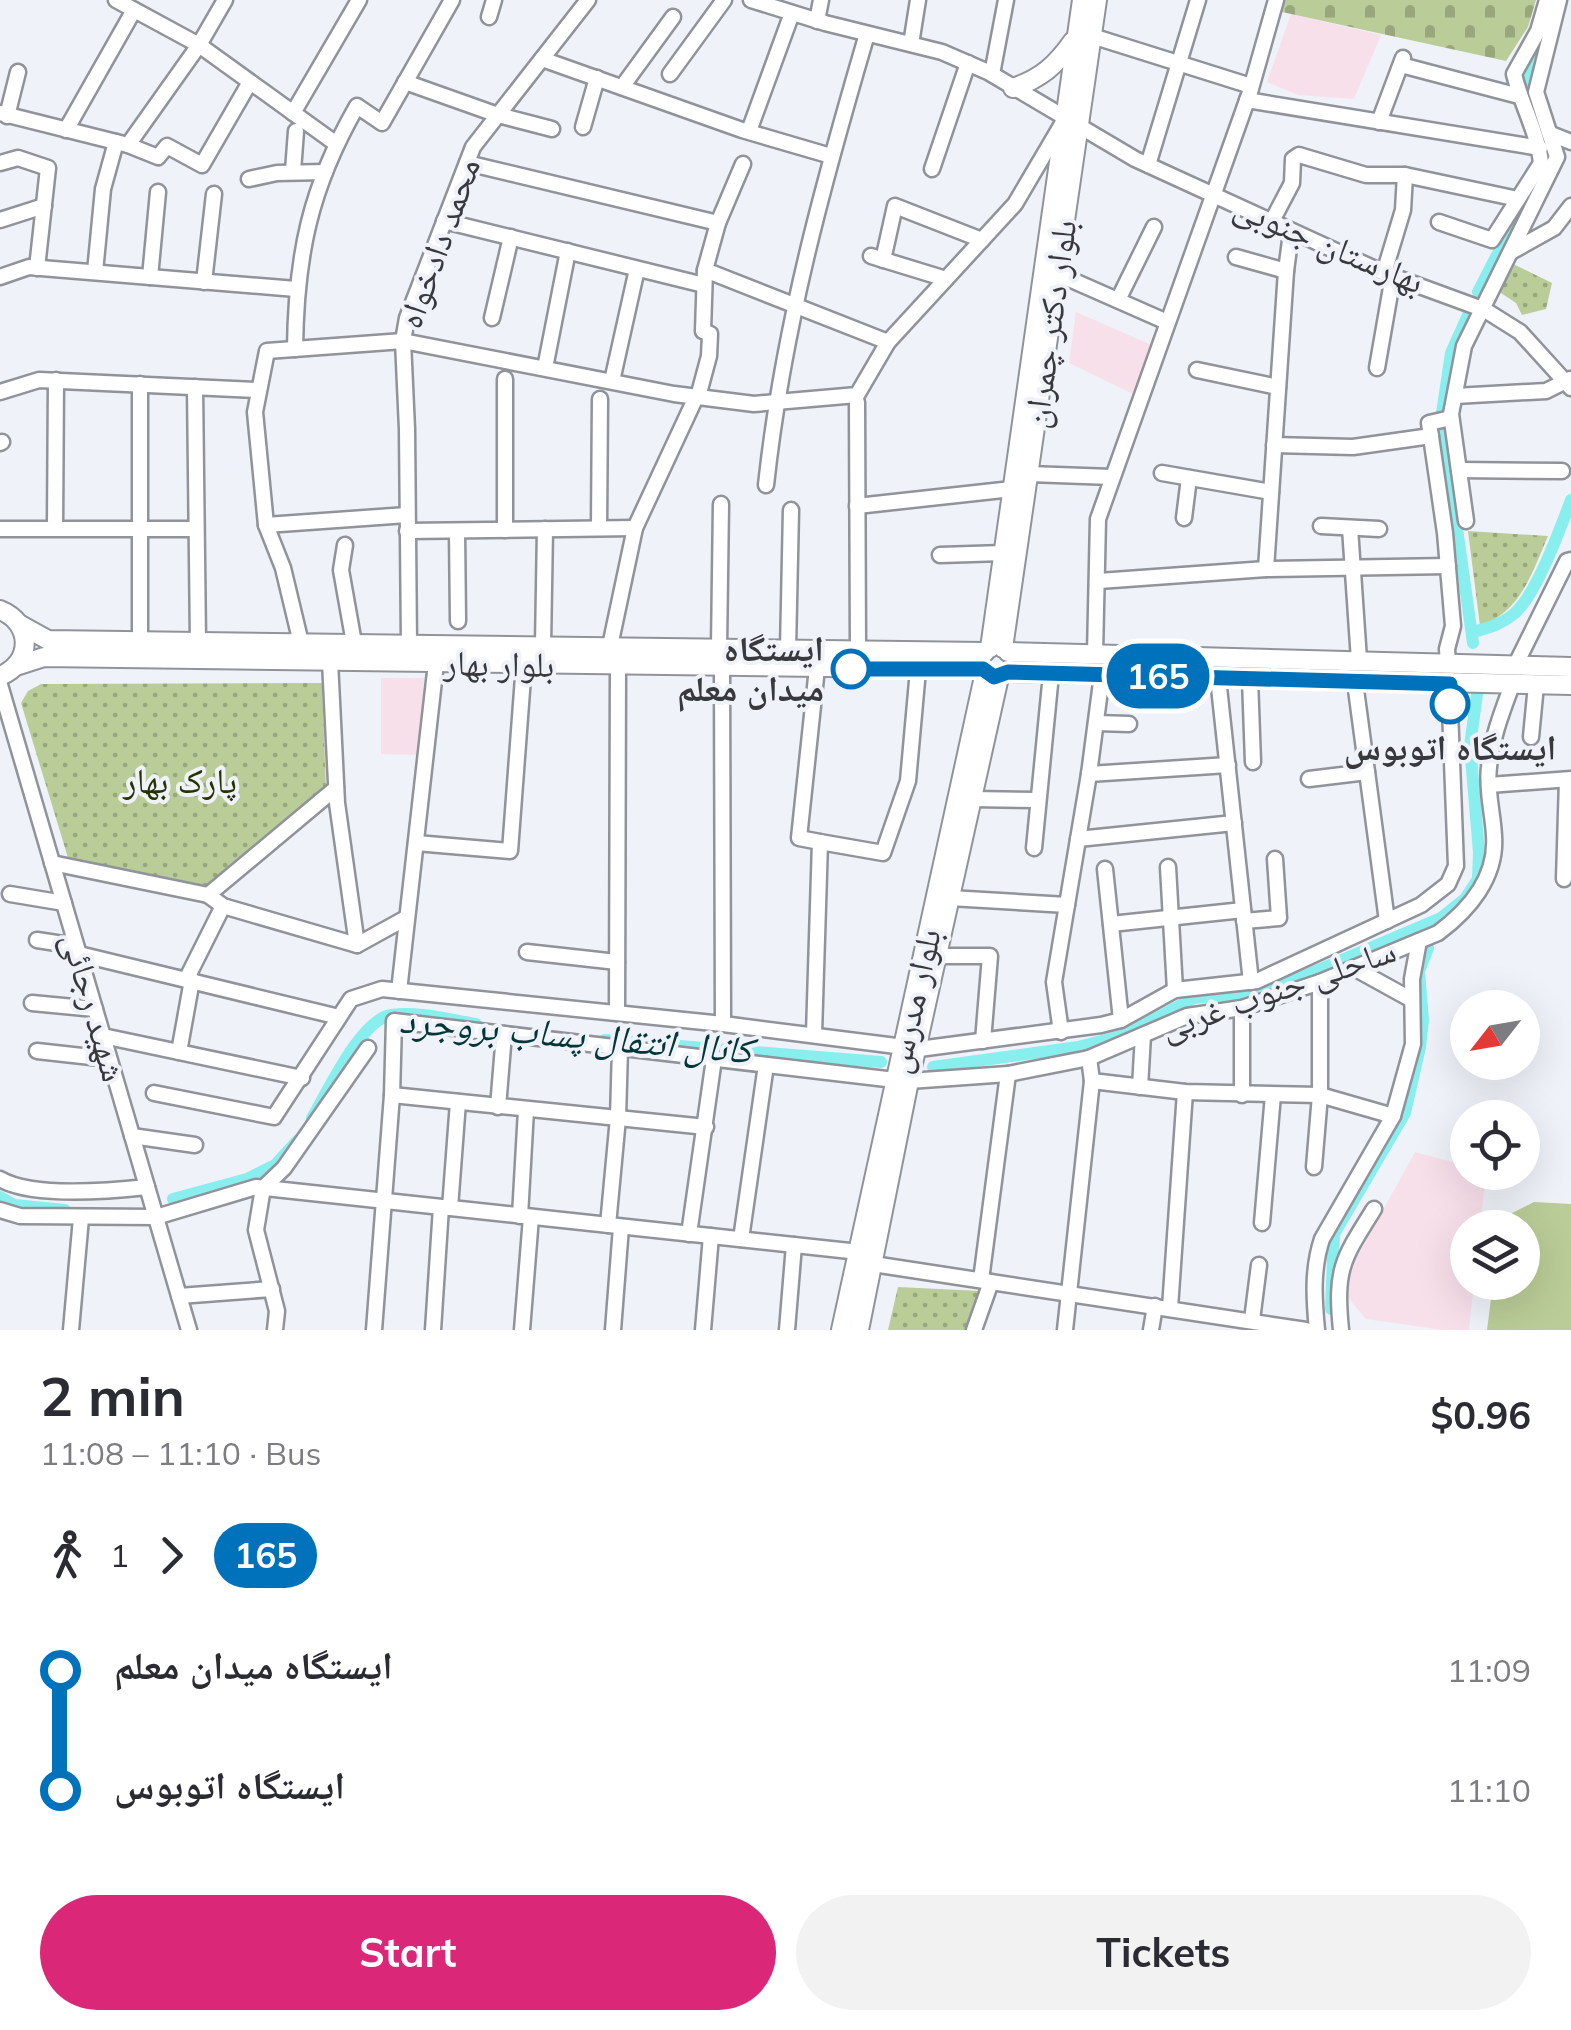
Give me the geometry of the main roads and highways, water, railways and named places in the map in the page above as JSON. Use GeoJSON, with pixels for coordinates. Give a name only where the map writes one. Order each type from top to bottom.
{"type":"FeatureCollection","features":[{"type":"Feature","properties":{"kind":"main road","name":"بلوار دکتر چمران"},"geometry":{"type":"LineString","coordinates":[[995,661],[1012,489],[1084,36],[1082,0]]}},
{"type":"Feature","properties":{"kind":"main road","name":"بلوار دکتر چمران"},"geometry":{"type":"LineString","coordinates":[[1084,36],[1097,0]]}},
{"type":"Feature","properties":{"kind":"main road"},"geometry":{"type":"LineString","coordinates":[[1013,88],[1044,75],[1084,36]]}},
{"type":"Feature","properties":{"kind":"main road","name":"بلوار دکتر چمران"},"geometry":{"type":"LineString","coordinates":[[995,661],[1058,274],[1072,123]]}},
{"type":"Feature","properties":{"kind":"main road","name":"بلوار بهار"},"geometry":{"type":"LineString","coordinates":[[0,610],[48,640],[198,642],[330,662],[618,666],[721,657],[817,668],[918,660],[995,661]]}},
{"type":"Feature","properties":{"kind":"main road"},"geometry":{"type":"LineString","coordinates":[[8,671],[26,646],[21,625]]}},
{"type":"Feature","properties":{"kind":"main road","name":"بلوار بهار"},"geometry":{"type":"LineString","coordinates":[[8,671],[44,658],[260,651],[301,643],[610,646],[688,657]]}},
{"type":"Feature","properties":{"kind":"main road","name":"بلوار بهار"},"geometry":{"type":"LineString","coordinates":[[721,657],[788,649],[858,650],[918,660]]}},
{"type":"Feature","properties":{"kind":"main road"},"geometry":{"type":"LineString","coordinates":[[1051,653],[1045,662],[1051,674]]}},
{"type":"Feature","properties":{"kind":"main road"},"geometry":{"type":"LineString","coordinates":[[995,661],[1051,653],[1358,660],[1448,664],[1514,675],[1536,685],[1571,685]]}},
{"type":"Feature","properties":{"kind":"main road"},"geometry":{"type":"LineString","coordinates":[[995,661],[1051,674],[1450,684],[1571,666]]}},
{"type":"Feature","properties":{"kind":"main road","name":"بلوار مدرس"},"geometry":{"type":"LineString","coordinates":[[859,1330],[866,1258],[902,1080],[938,956],[972,799],[995,661]]}},
{"type":"Feature","properties":{"kind":"main road","name":"بلوار مدرس"},"geometry":{"type":"LineString","coordinates":[[911,1048],[995,661]]}},
{"type":"Feature","properties":{"kind":"main road"},"geometry":{"type":"LineString","coordinates":[[1448,664],[1450,684]]}},
{"type":"Feature","properties":{"kind":"main road","name":"بلوار مدرس"},"geometry":{"type":"LineString","coordinates":[[841,1330],[866,1258]]}},
{"type":"Feature","properties":{"kind":"waterway","name":"کانال انتقال پساب بروجرد"},"geometry":{"type":"LineString","coordinates":[[1541,36],[1531,66],[1529,90],[1543,137],[1545,161]]}},
{"type":"Feature","properties":{"kind":"waterway","name":"کانال انتقال پساب بروجرد"},"geometry":{"type":"LineString","coordinates":[[1478,292],[1532,187]]}},
{"type":"Feature","properties":{"kind":"waterway","name":"کانال انتقال پساب بروجرد"},"geometry":{"type":"LineString","coordinates":[[1442,413],[1451,353],[1469,313]]}},
{"type":"Feature","properties":{"kind":"waterway","name":"کانال انتقال پساب بروجرد"},"geometry":{"type":"LineString","coordinates":[[1443,428],[1473,643]]}},
{"type":"Feature","properties":{"kind":"waterway","name":"کانال انتقال پساب بروجرد"},"geometry":{"type":"LineString","coordinates":[[1472,632],[1505,620],[1523,604],[1547,560],[1571,500]]}},
{"type":"Feature","properties":{"kind":"waterway","name":"کانال انتقال پساب بروجرد"},"geometry":{"type":"LineString","coordinates":[[933,1067],[1078,1047],[1125,1035],[1194,998],[1271,990],[1441,918],[1465,899],[1478,879],[1470,746],[1477,694]]}},
{"type":"Feature","properties":{"kind":"waterway"},"geometry":{"type":"LineString","coordinates":[[1331,1309],[1334,1234],[1405,1113],[1420,1047],[1423,1020],[1419,971],[1428,948]]}},
{"type":"Feature","properties":{"kind":"waterway","name":"کانال انتقال پساب بروجرد"},"geometry":{"type":"LineString","coordinates":[[312,1118],[357,1043],[380,1020],[412,1014],[476,1024]]}},
{"type":"Feature","properties":{"kind":"waterway","name":"کانال انتقال پساب بروجرد"},"geometry":{"type":"LineString","coordinates":[[605,1040],[881,1062]]}},
{"type":"Feature","properties":{"kind":"waterway","name":"کانال انتقال پساب بروجرد"},"geometry":{"type":"LineString","coordinates":[[173,1199],[247,1179],[275,1165],[298,1140]]}},
{"type":"Feature","properties":{"kind":"waterway","name":"کانال انتقال پساب بروجرد"},"geometry":{"type":"LineString","coordinates":[[0,1197],[14,1205],[65,1210]]}},
{"type":"Feature","properties":{"kind":"place","name":"ایستگاه میدان معلم"},"geometry":{"type":"Point","coordinates":[851,669]}},
{"type":"Feature","properties":{"kind":"place","name":"ایستگاه اتوبوس"},"geometry":{"type":"Point","coordinates":[1450,704]}},
{"type":"Feature","properties":{"kind":"park label","name":"پارک بهار"},"geometry":{"type":"Point","coordinates":[180,781]}}]}
